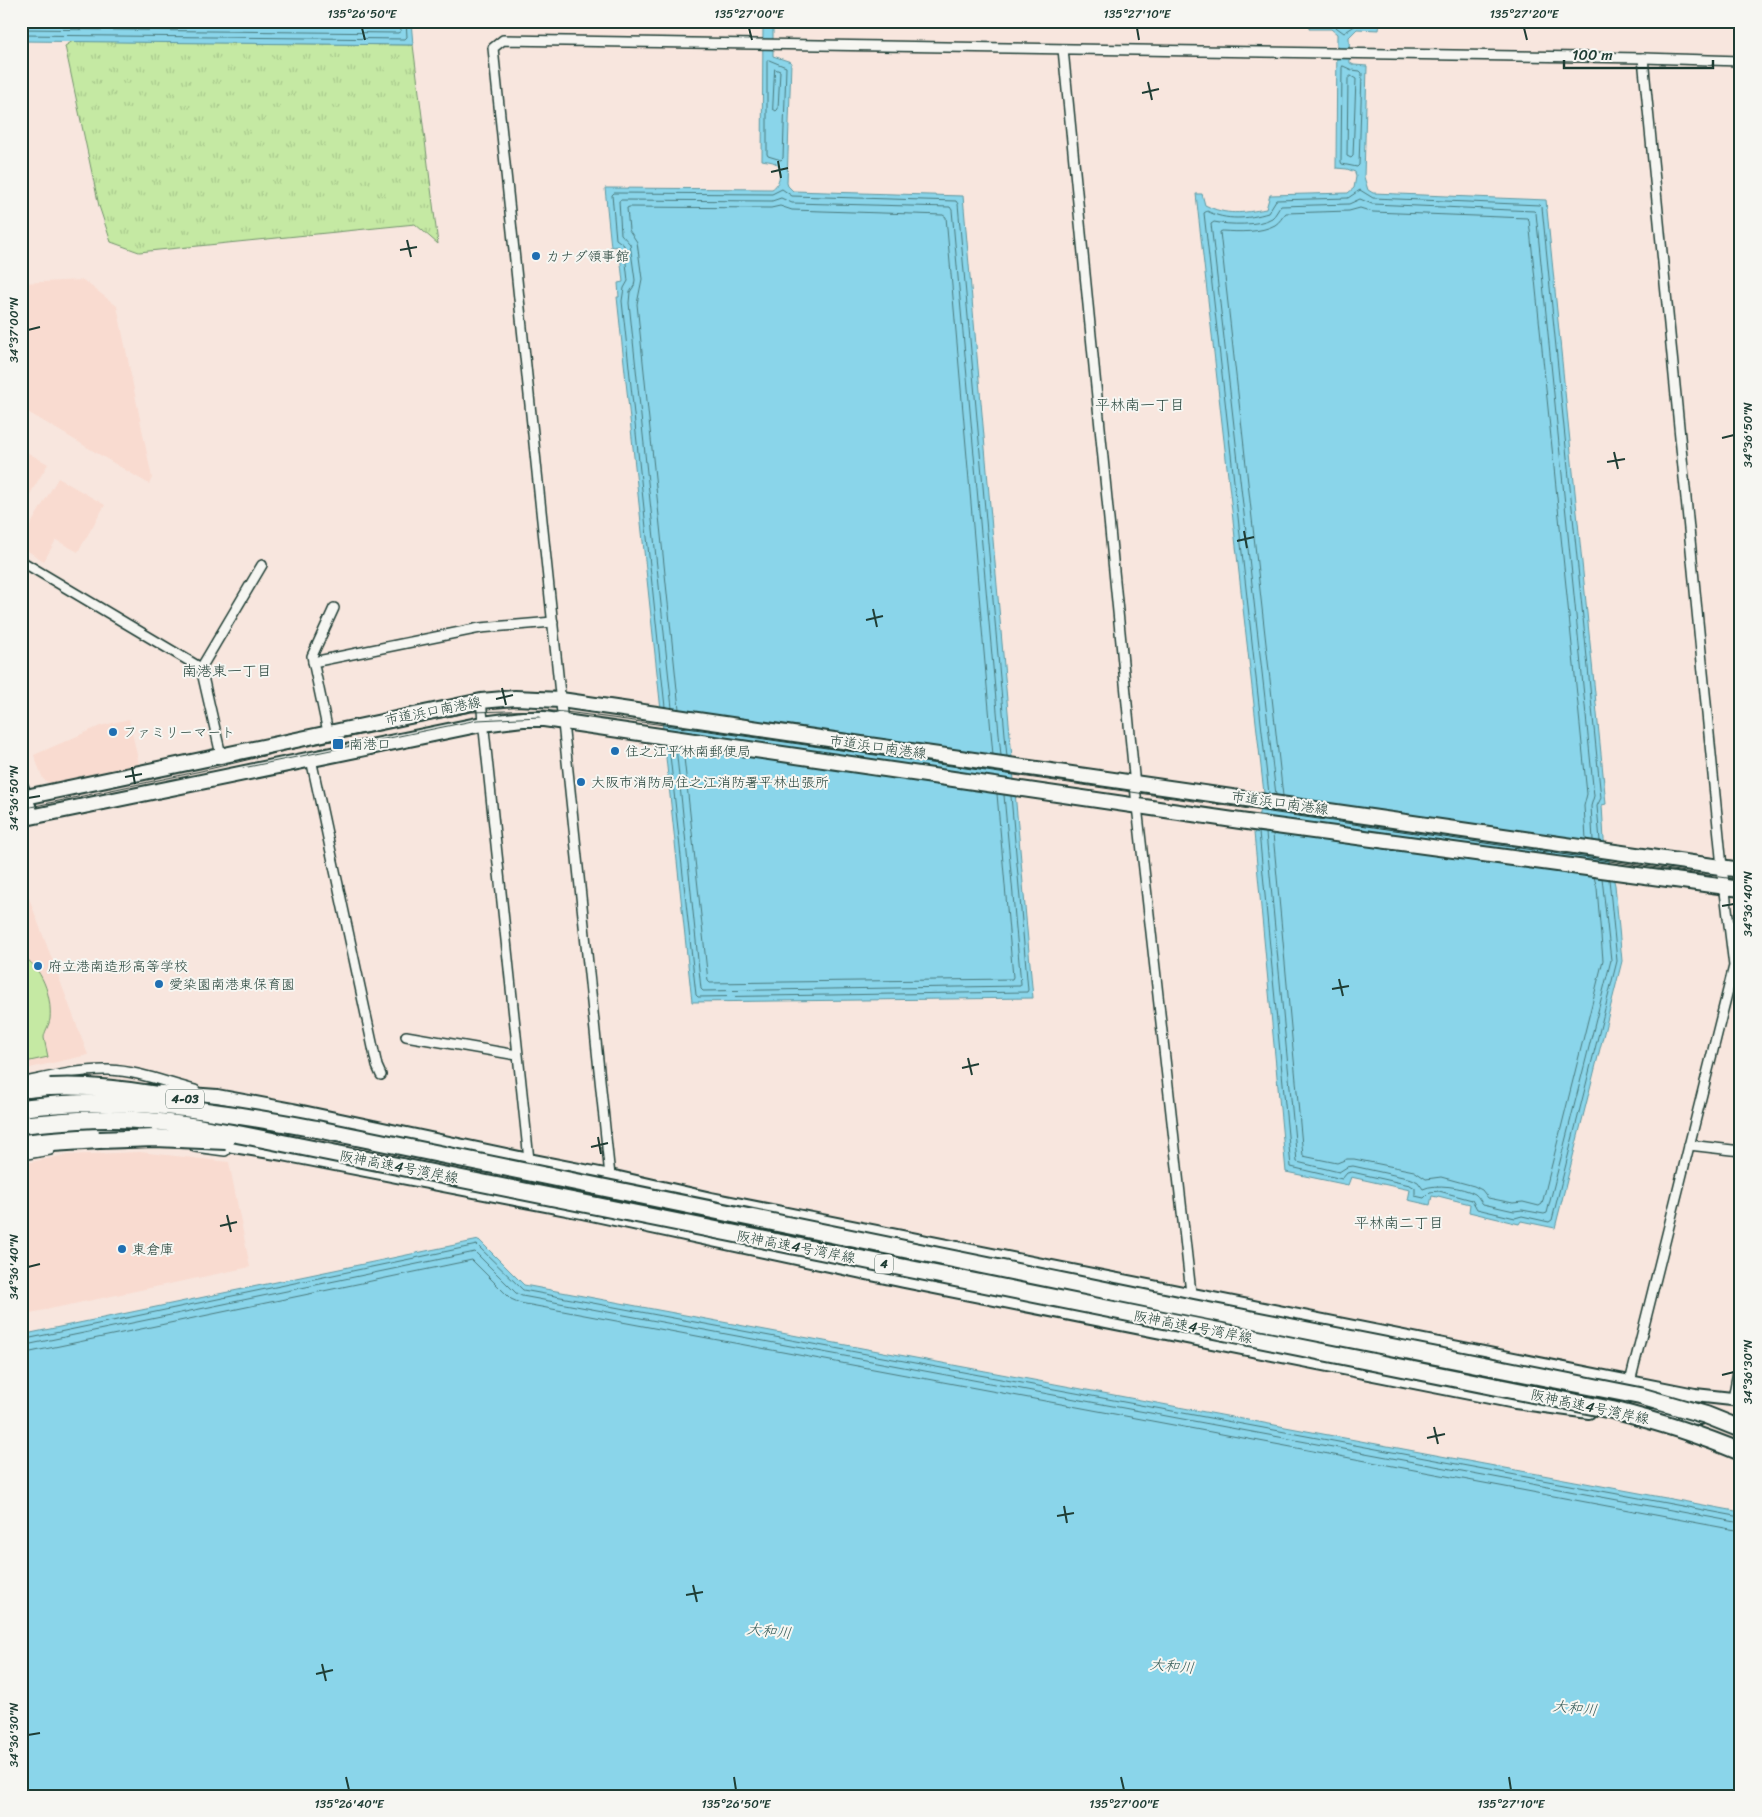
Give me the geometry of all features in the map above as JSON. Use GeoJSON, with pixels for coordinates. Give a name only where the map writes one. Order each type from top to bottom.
{"type":"FeatureCollection","features":[{"type":"Feature","properties":{"kind":"highway","name":"4-03"},"geometry":{"type":"LineString","coordinates":[[21,1090],[78,1086],[107,1088],[201,1103],[316,1129]]}},
{"type":"Feature","properties":{"kind":"highway","name":"阪神高速4号湾岸線"},"geometry":{"type":"LineString","coordinates":[[21,1108],[70,1103],[168,1105],[316,1129],[1184,1306],[1640,1396],[1706,1415],[1741,1429]]}},
{"type":"Feature","properties":{"kind":"highway","name":"阪神高速4号湾岸線"},"geometry":{"type":"LineString","coordinates":[[21,1125],[80,1119],[110,1119],[151,1121],[230,1132],[1612,1410],[1689,1431],[1741,1452]]}},
{"type":"Feature","properties":{"kind":"highway"},"geometry":{"type":"LineString","coordinates":[[21,1145],[98,1140],[195,1139],[271,1145],[335,1154]]}},
{"type":"Feature","properties":{"kind":"main road","name":"市道浜口南港線"},"geometry":{"type":"LineString","coordinates":[[23,794],[480,701],[514,698],[561,700],[1021,768],[1135,782],[1741,870]]}},
{"type":"Feature","properties":{"kind":"main road","name":"市道浜口南港線"},"geometry":{"type":"LineString","coordinates":[[27,818],[482,724],[523,719],[563,722],[1254,823],[1741,889]]}},
{"type":"Feature","properties":{"kind":"street"},"geometry":{"type":"LineString","coordinates":[[588,1213],[610,1176],[493,48],[503,40],[1741,61]]}},
{"type":"Feature","properties":{"kind":"street"},"geometry":{"type":"LineString","coordinates":[[1062,49],[1137,806],[1191,1293],[1184,1335]]}},
{"type":"Feature","properties":{"kind":"street"},"geometry":{"type":"LineString","coordinates":[[1622,1415],[1734,966],[1722,867],[1643,58]]}},
{"type":"Feature","properties":{"kind":"street"},"geometry":{"type":"LineString","coordinates":[[21,561],[200,668]]}},
{"type":"Feature","properties":{"kind":"street"},"geometry":{"type":"LineString","coordinates":[[221,755],[200,668],[262,565]]}},
{"type":"Feature","properties":{"kind":"street"},"geometry":{"type":"LineString","coordinates":[[328,732],[312,656],[334,608]]}},
{"type":"Feature","properties":{"kind":"street"},"geometry":{"type":"LineString","coordinates":[[313,662],[480,628],[553,622]]}},
{"type":"Feature","properties":{"kind":"street"},"geometry":{"type":"LineString","coordinates":[[480,701],[529,1160]]}},
{"type":"Feature","properties":{"kind":"street"},"geometry":{"type":"LineString","coordinates":[[312,759],[375,1056],[381,1075]]}},
{"type":"Feature","properties":{"kind":"street"},"geometry":{"type":"LineString","coordinates":[[23,794],[27,818]]}},
{"type":"Feature","properties":{"kind":"street"},"geometry":{"type":"LineString","coordinates":[[406,1036],[517,1055]]}},
{"type":"Feature","properties":{"kind":"street"},"geometry":{"type":"LineString","coordinates":[[21,1083],[68,1073],[110,1070],[132,1074],[217,1096],[293,1110],[785,1214],[1191,1293],[1285,1314],[1695,1395],[1737,1399],[1741,1355]]}},
{"type":"Feature","properties":{"kind":"street"},"geometry":{"type":"LineString","coordinates":[[21,1098],[51,1094],[107,1091],[217,1096]]}},
{"type":"Feature","properties":{"kind":"street"},"geometry":{"type":"LineString","coordinates":[[21,1137],[85,1132],[152,1134],[283,1154],[588,1213],[904,1281],[1515,1402],[1622,1415],[1741,1419]]}},
{"type":"Feature","properties":{"kind":"street"},"geometry":{"type":"LineString","coordinates":[[21,1155],[67,1148],[107,1145],[178,1145],[316,1166],[388,1173]]}},
{"type":"Feature","properties":{"kind":"street"},"geometry":{"type":"LineString","coordinates":[[1689,1145],[1741,1151]]}},
{"type":"Feature","properties":{"kind":"shaded area"},"geometry":{"type":"Polygon","coordinates":[[[83,280],[117,306],[152,478],[149,484],[21,408],[21,283],[83,280]]]}},
{"type":"Feature","properties":{"kind":"shaded area"},"geometry":{"type":"Polygon","coordinates":[[[21,449],[48,464],[21,509],[21,449]]]}},
{"type":"Feature","properties":{"kind":"shaded area"},"geometry":{"type":"Polygon","coordinates":[[[58,478],[105,505],[78,552],[56,540],[44,561],[21,547],[21,541],[58,478]]]}},
{"type":"Feature","properties":{"kind":"shaded area"},"geometry":{"type":"Polygon","coordinates":[[[129,719],[139,764],[49,783],[43,779],[34,755],[100,726],[129,719]]]}},
{"type":"Feature","properties":{"kind":"shaded area","name":"府立港南造形高等学校"},"geometry":{"type":"Polygon","coordinates":[[[21,877],[88,1055],[21,1070],[21,877]]]}},
{"type":"Feature","properties":{"kind":"shaded area"},"geometry":{"type":"Polygon","coordinates":[[[140,1152],[229,1162],[250,1267],[21,1315],[21,1164],[66,1155],[140,1152]]]}},
{"type":"Feature","properties":{"kind":"green space"},"geometry":{"type":"Polygon","coordinates":[[[73,41],[413,45],[438,244],[415,224],[139,252],[111,242],[99,206],[65,46],[73,41]]]}},
{"type":"Feature","properties":{"kind":"green space"},"geometry":{"type":"Polygon","coordinates":[[[21,955],[40,974],[49,1001],[50,1019],[44,1038],[48,1057],[21,1063],[21,955]]]}},
{"type":"Feature","properties":{"kind":"water"},"geometry":{"type":"Polygon","coordinates":[[[21,21],[411,21],[413,45],[21,41],[21,21]]]}},
{"type":"Feature","properties":{"kind":"water"},"geometry":{"type":"Polygon","coordinates":[[[745,21],[790,21],[777,23],[773,28],[773,56],[791,62],[787,183],[793,191],[963,196],[1033,998],[692,1002],[617,297],[619,297],[618,283],[623,282],[619,246],[611,247],[605,188],[772,189],[775,187],[780,177],[778,165],[774,162],[762,160],[763,27],[758,22],[745,21]]]}},
{"type":"Feature","properties":{"kind":"water"},"geometry":{"type":"Polygon","coordinates":[[[1309,21],[1380,21],[1379,30],[1357,29],[1349,37],[1350,63],[1367,66],[1364,177],[1368,190],[1373,193],[1546,200],[1606,804],[1602,805],[1604,840],[1615,885],[1622,961],[1555,1228],[1521,1221],[1519,1224],[1469,1212],[1470,1204],[1438,1196],[1432,1196],[1430,1205],[1408,1200],[1410,1190],[1351,1177],[1348,1185],[1286,1172],[1254,833],[1264,793],[1196,194],[1202,194],[1205,205],[1220,211],[1242,212],[1266,209],[1270,195],[1348,193],[1354,188],[1355,172],[1336,168],[1337,34],[1331,29],[1309,29],[1309,21]]]}},
{"type":"Feature","properties":{"kind":"water","name":"大和川"},"geometry":{"type":"Polygon","coordinates":[[[479,1240],[524,1285],[1741,1512],[1741,1796],[21,1796],[21,1335],[479,1240]]]}},
{"type":"Feature","properties":{"kind":"tram line"},"geometry":{"type":"LineString","coordinates":[[21,809],[201,771],[334,739],[471,712],[543,710],[709,731],[1741,880]]}},
{"type":"Feature","properties":{"kind":"tram line"},"geometry":{"type":"LineString","coordinates":[[243,768],[477,720],[540,717]]}},
{"type":"Feature","properties":{"kind":"place","name":"カナダ領事館"},"geometry":{"type":"Point","coordinates":[536,256]}},
{"type":"Feature","properties":{"kind":"place","name":"ファミリーマート"},"geometry":{"type":"Point","coordinates":[113,732]}},
{"type":"Feature","properties":{"kind":"place","name":"南港口"},"geometry":{"type":"Point","coordinates":[338,744]}},
{"type":"Feature","properties":{"kind":"place","name":"住之江平林南郵便局"},"geometry":{"type":"Point","coordinates":[615,751]}},
{"type":"Feature","properties":{"kind":"place","name":"大阪市消防局住之江消防署平林出張所"},"geometry":{"type":"Point","coordinates":[581,782]}},
{"type":"Feature","properties":{"kind":"place","name":"府立港南造形高等学校"},"geometry":{"type":"Point","coordinates":[38,966]}},
{"type":"Feature","properties":{"kind":"place","name":"愛染園南港東保育園"},"geometry":{"type":"Point","coordinates":[159,984]}},
{"type":"Feature","properties":{"kind":"place","name":"東倉庫"},"geometry":{"type":"Point","coordinates":[122,1249]}},
{"type":"Feature","properties":{"kind":"district","name":"平林南一丁目"},"geometry":{"type":"Point","coordinates":[1140,405]}},
{"type":"Feature","properties":{"kind":"district","name":"南港東一丁目"},"geometry":{"type":"Point","coordinates":[227,671]}},
{"type":"Feature","properties":{"kind":"district","name":"平林南二丁目"},"geometry":{"type":"Point","coordinates":[1399,1223]}}]}
